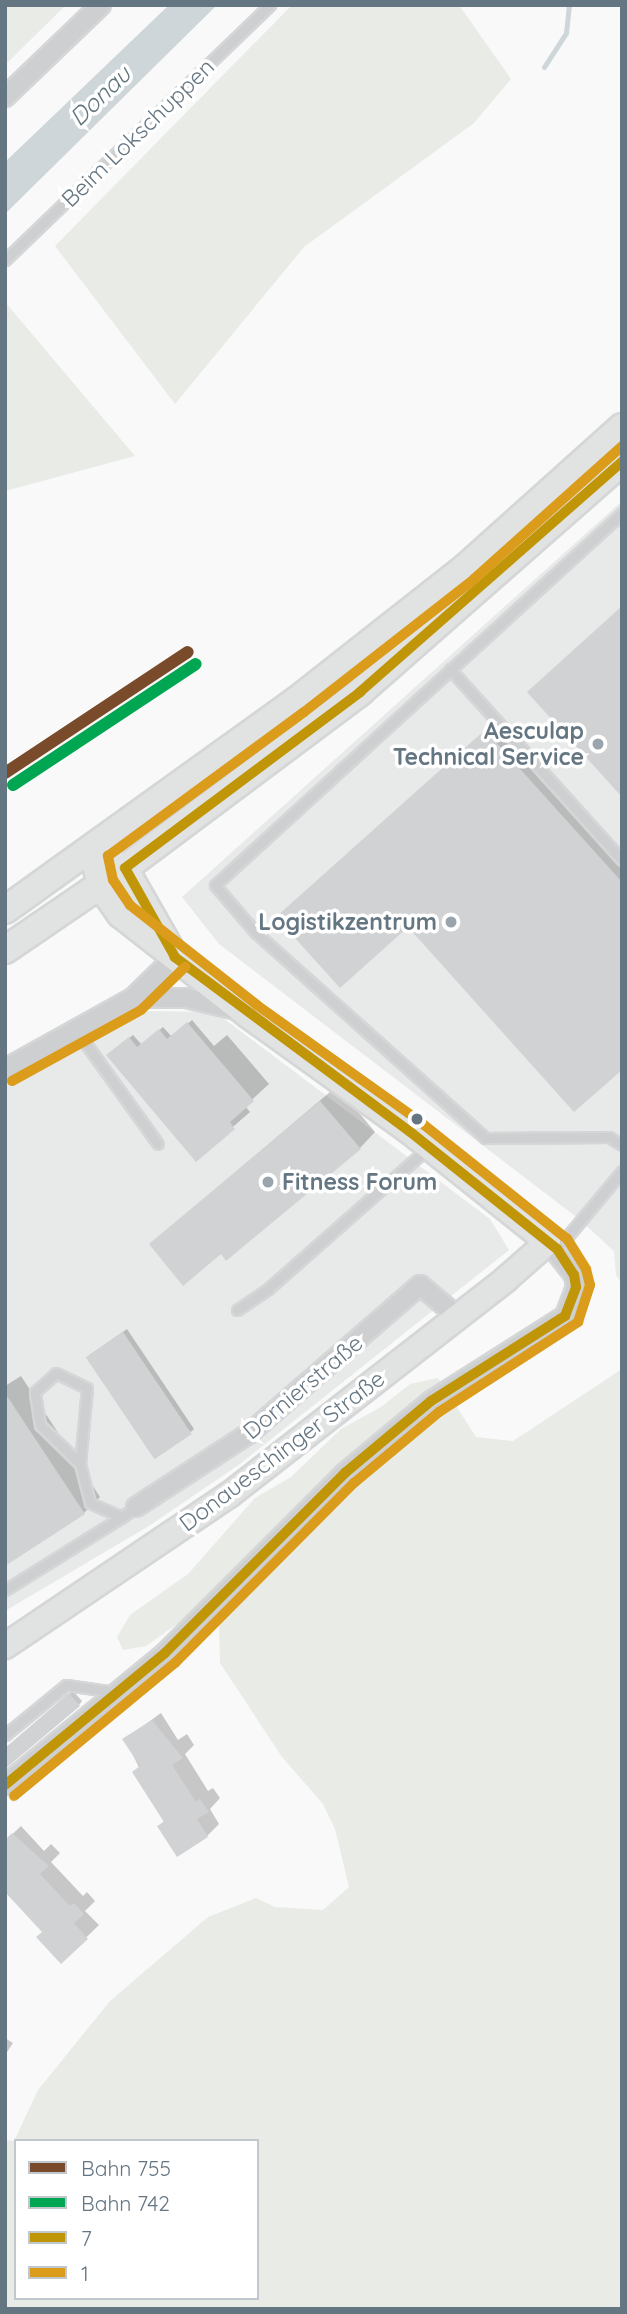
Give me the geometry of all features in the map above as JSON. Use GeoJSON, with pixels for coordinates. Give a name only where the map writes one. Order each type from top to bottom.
{"type":"FeatureCollection","features":[{"type":"Feature","properties":{"kind":"main road"},"geometry":{"type":"LineString","coordinates":[[5,910],[296,701],[454,576],[622,427]]}},
{"type":"Feature","properties":{"kind":"main road"},"geometry":{"type":"LineString","coordinates":[[5,950],[125,868],[360,692],[622,461]]}},
{"type":"Feature","properties":{"kind":"street"},"geometry":{"type":"LineString","coordinates":[[5,97],[101,5]]}},
{"type":"Feature","properties":{"kind":"street"},"geometry":{"type":"LineString","coordinates":[[92,850],[125,868],[175,957]]}},
{"type":"Feature","properties":{"kind":"street"},"geometry":{"type":"LineString","coordinates":[[5,1785],[165,1653],[355,1465],[431,1401],[565,1316],[576,1287],[574,1275],[552,1245],[430,1147],[249,1016],[120,915],[100,886],[92,850]]}},
{"type":"Feature","properties":{"kind":"street"},"geometry":{"type":"LineString","coordinates":[[5,1069],[133,998],[175,957]]}},
{"type":"Feature","properties":{"kind":"street"},"geometry":{"type":"LineString","coordinates":[[133,998],[211,1002],[249,1016]]}},
{"type":"Feature","properties":{"kind":"street","name":"Donaueschinger Straße"},"geometry":{"type":"LineString","coordinates":[[5,1646],[229,1495],[552,1245]]}},
{"type":"Feature","properties":{"kind":"street","name":"Dornierstraße"},"geometry":{"type":"LineString","coordinates":[[129,1512],[251,1432],[420,1285],[458,1317]]}},
{"type":"Feature","properties":{"kind":"lane","name":"Beim Lokschuppen"},"geometry":{"type":"LineString","coordinates":[[5,260],[270,5]]}},
{"type":"Feature","properties":{"kind":"lane"},"geometry":{"type":"LineString","coordinates":[[622,513],[215,885],[255,932],[485,1138],[609,1137],[622,1146]]}},
{"type":"Feature","properties":{"kind":"lane"},"geometry":{"type":"LineString","coordinates":[[450,669],[622,859]]}},
{"type":"Feature","properties":{"kind":"lane"},"geometry":{"type":"LineString","coordinates":[[76,1030],[158,1144]]}},
{"type":"Feature","properties":{"kind":"lane"},"geometry":{"type":"LineString","coordinates":[[237,1310],[268,1289],[430,1147]]}},
{"type":"Feature","properties":{"kind":"lane"},"geometry":{"type":"LineString","coordinates":[[552,1245],[622,1171]]}},
{"type":"Feature","properties":{"kind":"lane"},"geometry":{"type":"LineString","coordinates":[[80,1464],[40,1425],[36,1392],[56,1373],[87,1388],[80,1464],[90,1503],[129,1512]]}},
{"type":"Feature","properties":{"kind":"lane"},"geometry":{"type":"LineString","coordinates":[[5,1590],[129,1512]]}},
{"type":"Feature","properties":{"kind":"lane"},"geometry":{"type":"LineString","coordinates":[[5,1735],[66,1685],[117,1693]]}},
{"type":"Feature","properties":{"kind":"shaded area"},"geometry":{"type":"Polygon","coordinates":[[[5,5],[66,5],[5,65],[5,5]]]}},
{"type":"Feature","properties":{"kind":"shaded area"},"geometry":{"type":"Polygon","coordinates":[[[292,5],[459,5],[511,79],[474,123],[304,247],[175,404],[55,246],[292,5]]]}},
{"type":"Feature","properties":{"kind":"shaded area"},"geometry":{"type":"Polygon","coordinates":[[[5,302],[135,456],[5,491],[5,302]]]}},
{"type":"Feature","properties":{"kind":"shaded area"},"geometry":{"type":"Polygon","coordinates":[[[622,501],[622,1250],[617,1254],[579,1219],[219,944],[182,897],[622,501]]]}},
{"type":"Feature","properties":{"kind":"shaded area"},"geometry":{"type":"Polygon","coordinates":[[[148,1011],[215,1012],[490,1219],[509,1250],[240,1464],[149,1526],[5,1611],[5,1083],[148,1011]]]}},
{"type":"Feature","properties":{"kind":"shaded area"},"geometry":{"type":"Polygon","coordinates":[[[622,1231],[622,1284],[616,1275],[613,1240],[622,1231]]]}},
{"type":"Feature","properties":{"kind":"shaded area"},"geometry":{"type":"Polygon","coordinates":[[[622,1369],[622,2309],[5,2309],[5,2140],[14,2141],[14,2300],[259,2300],[259,2139],[15,2139],[38,2090],[110,2001],[208,1917],[256,1898],[275,1907],[323,1910],[349,1887],[335,1829],[323,1804],[282,1757],[220,1663],[219,1619],[193,1613],[146,1646],[123,1650],[117,1637],[130,1615],[188,1574],[255,1498],[291,1477],[341,1429],[381,1407],[410,1384],[438,1378],[476,1437],[513,1441],[622,1369]]]}},
{"type":"Feature","properties":{"kind":"water","name":"Donau"},"geometry":{"type":"Polygon","coordinates":[[[169,5],[217,5],[5,214],[5,162],[169,5]]]}},
{"type":"Feature","properties":{"kind":"building","name":"Aesculap Technical Service"},"geometry":{"type":"Polygon","coordinates":[[[622,606],[622,797],[527,692],[622,606]]]}},
{"type":"Feature","properties":{"kind":"building","name":"Logistikzentrum"},"geometry":{"type":"Polygon","coordinates":[[[485,730],[622,882],[622,1070],[574,1112],[408,927],[340,988],[276,917],[485,730]]]}},
{"type":"Feature","properties":{"kind":"building"},"geometry":{"type":"Polygon","coordinates":[[[187,1022],[254,1101],[230,1122],[235,1129],[196,1162],[106,1055],[129,1037],[137,1047],[159,1029],[167,1039],[187,1022]]]}},
{"type":"Feature","properties":{"kind":"building"},"geometry":{"type":"Polygon","coordinates":[[[320,1101],[361,1149],[226,1261],[221,1254],[183,1286],[149,1244],[320,1101]]]}},
{"type":"Feature","properties":{"kind":"building"},"geometry":{"type":"Polygon","coordinates":[[[123,1332],[192,1434],[154,1459],[86,1357],[123,1332]]]}},
{"type":"Feature","properties":{"kind":"building"},"geometry":{"type":"Polygon","coordinates":[[[5,1393],[85,1514],[5,1566],[5,1393]]]}},
{"type":"Feature","properties":{"kind":"building"},"geometry":{"type":"Polygon","coordinates":[[[69,1693],[80,1706],[5,1769],[5,1748],[69,1693]]]}},
{"type":"Feature","properties":{"kind":"building"},"geometry":{"type":"Polygon","coordinates":[[[152,1720],[183,1758],[172,1765],[196,1802],[200,1799],[209,1812],[197,1819],[208,1837],[177,1857],[157,1826],[164,1822],[132,1772],[140,1766],[122,1739],[152,1720]]]}},
{"type":"Feature","properties":{"kind":"building"},"geometry":{"type":"Polygon","coordinates":[[[12,1833],[49,1866],[40,1874],[70,1906],[74,1903],[84,1914],[74,1923],[88,1939],[61,1964],[36,1937],[42,1932],[5,1892],[5,1840],[12,1833]]]}},
{"type":"Feature","properties":{"kind":"waterway"},"geometry":{"type":"LineString","coordinates":[[544,67],[566,33],[569,5]]}},
{"type":"Feature","properties":{"kind":"rail line","name":"755"},"geometry":{"type":"LineString","coordinates":[[5,773],[188,652]]}},
{"type":"Feature","properties":{"kind":"rail line","name":"742"},"geometry":{"type":"LineString","coordinates":[[13,785],[196,664]]}},
{"type":"Feature","properties":{"kind":"transit line","name":"1"},"geometry":{"type":"LineString","coordinates":[[14,1796],[175,1663],[354,1483],[439,1412],[578,1322],[590,1285],[586,1269],[567,1239],[418,1120],[257,1005],[130,905],[113,880],[108,856],[304,712],[474,579],[622,446]]}},
{"type":"Feature","properties":{"kind":"transit line","name":"7"},"geometry":{"type":"LineString","coordinates":[[5,1785],[165,1653],[345,1473],[431,1401],[565,1316],[576,1287],[574,1275],[557,1249],[409,1131],[175,957],[125,868],[360,692],[622,462]]}},
{"type":"Feature","properties":{"kind":"transit line","name":"1"},"geometry":{"type":"LineString","coordinates":[[12,1081],[141,1010],[185,967]]}},
{"type":"Feature","properties":{"kind":"place","name":"Aesculap Technical Service"},"geometry":{"type":"Point","coordinates":[598,744]}},
{"type":"Feature","properties":{"kind":"place","name":"Logistikzentrum"},"geometry":{"type":"Point","coordinates":[451,922]}},
{"type":"Feature","properties":{"kind":"place","name":"Fitness Forum"},"geometry":{"type":"Point","coordinates":[268,1182]}}]}
